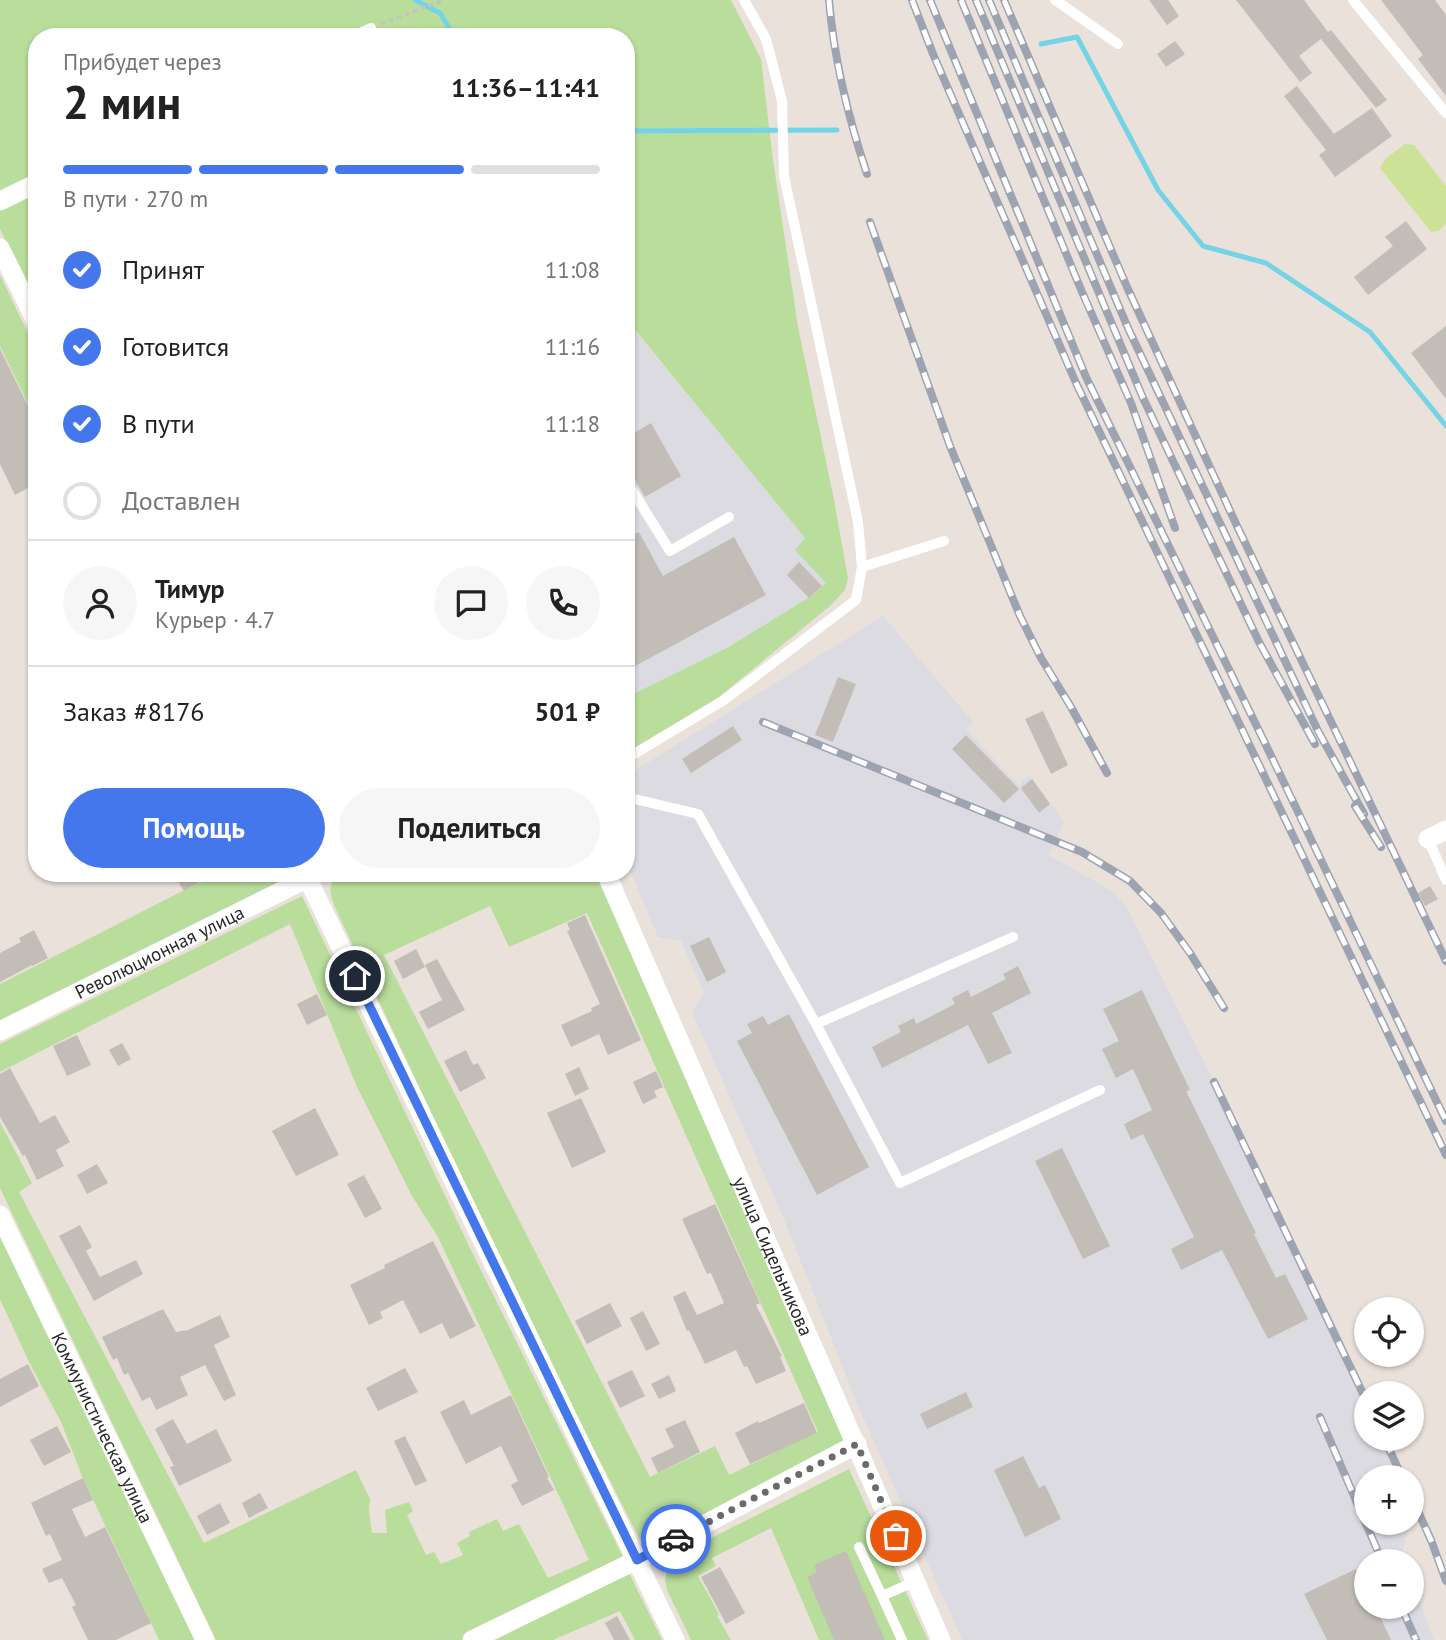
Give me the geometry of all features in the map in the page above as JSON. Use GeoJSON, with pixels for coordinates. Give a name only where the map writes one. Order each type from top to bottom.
{"type":"FeatureCollection","features":[{"type":"Feature","properties":{"kind":"street"},"geometry":{"type":"LineString","coordinates":[[0,201],[28,187]]}},
{"type":"Feature","properties":{"kind":"street"},"geometry":{"type":"LineString","coordinates":[[0,247],[28,305]]}},
{"type":"Feature","properties":{"kind":"street","name":"Революционная улица"},"geometry":{"type":"LineString","coordinates":[[0,1031],[296,882]]}},
{"type":"Feature","properties":{"kind":"street"},"geometry":{"type":"LineString","coordinates":[[313,882],[676,1640]]}},
{"type":"Feature","properties":{"kind":"street","name":"улица Сидельникова"},"geometry":{"type":"LineString","coordinates":[[610,882],[941,1640]]}},
{"type":"Feature","properties":{"kind":"street","name":"Коммунистическая улица"},"geometry":{"type":"LineString","coordinates":[[0,1215],[205,1640]]}},
{"type":"Feature","properties":{"kind":"street"},"geometry":{"type":"LineString","coordinates":[[472,1640],[637,1560],[857,1444]]}},
{"type":"Feature","properties":{"kind":"lane"},"geometry":{"type":"LineString","coordinates":[[635,754],[724,700],[856,600],[862,567],[858,522],[784,176],[782,101],[766,38],[744,0]]}},
{"type":"Feature","properties":{"kind":"lane"},"geometry":{"type":"LineString","coordinates":[[1055,0],[1118,44]]}},
{"type":"Feature","properties":{"kind":"lane"},"geometry":{"type":"LineString","coordinates":[[1353,0],[1446,113]]}},
{"type":"Feature","properties":{"kind":"lane"},"geometry":{"type":"LineString","coordinates":[[635,495],[670,551],[729,517]]}},
{"type":"Feature","properties":{"kind":"lane"},"geometry":{"type":"LineString","coordinates":[[862,567],[944,541]]}},
{"type":"Feature","properties":{"kind":"lane"},"geometry":{"type":"LineString","coordinates":[[635,799],[698,814],[816,1024],[900,1183],[1100,1090]]}},
{"type":"Feature","properties":{"kind":"lane"},"geometry":{"type":"LineString","coordinates":[[1437,834],[1446,880]]}},
{"type":"Feature","properties":{"kind":"lane"},"geometry":{"type":"LineString","coordinates":[[816,1024],[1013,937]]}},
{"type":"Feature","properties":{"kind":"lane"},"geometry":{"type":"LineString","coordinates":[[859,1547],[902,1640]]}},
{"type":"Feature","properties":{"kind":"lane"},"geometry":{"type":"LineString","coordinates":[[882,1597],[916,1581]]}},
{"type":"Feature","properties":{"kind":"path"},"geometry":{"type":"LineString","coordinates":[[371,28],[444,0]]}},
{"type":"Feature","properties":{"kind":"shaded area"},"geometry":{"type":"Polygon","coordinates":[[[635,331],[806,539],[796,550],[826,583],[814,595],[727,648],[635,693],[635,331]]]}},
{"type":"Feature","properties":{"kind":"shaded area"},"geometry":{"type":"Polygon","coordinates":[[[883,616],[973,722],[966,730],[1019,785],[1029,774],[1064,822],[1049,855],[1112,891],[1126,906],[1340,1334],[1360,1381],[1354,1381],[1354,1451],[1390,1451],[1396,1465],[1354,1465],[1354,1535],[1407,1535],[1403,1549],[1354,1549],[1354,1619],[1424,1619],[1424,1613],[1434,1640],[962,1640],[859,1408],[783,1217],[692,1012],[704,992],[681,941],[658,937],[635,882],[635,771],[883,616]]]}},
{"type":"Feature","properties":{"kind":"green space"},"geometry":{"type":"Polygon","coordinates":[[[0,0],[731,0],[761,59],[798,327],[848,578],[845,590],[830,606],[715,700],[635,747],[635,693],[727,648],[813,595],[826,583],[795,550],[805,538],[635,330],[635,28],[28,28],[28,179],[0,193],[0,0]]]}},
{"type":"Feature","properties":{"kind":"green space"},"geometry":{"type":"Polygon","coordinates":[[[1405,144],[1414,145],[1446,186],[1446,224],[1438,231],[1431,232],[1380,168],[1385,159],[1405,144]]]}},
{"type":"Feature","properties":{"kind":"green space"},"geometry":{"type":"Polygon","coordinates":[[[28,192],[28,287],[0,229],[0,206],[28,192]]]}},
{"type":"Feature","properties":{"kind":"green space"},"geometry":{"type":"Polygon","coordinates":[[[0,275],[28,333],[28,404],[0,346],[0,275]]]}},
{"type":"Feature","properties":{"kind":"green space"},"geometry":{"type":"Polygon","coordinates":[[[200,882],[278,882],[0,1020],[0,984],[200,882]]]}},
{"type":"Feature","properties":{"kind":"green space"},"geometry":{"type":"Polygon","coordinates":[[[599,882],[848,1444],[649,1544],[642,1542],[573,1408],[427,1104],[334,905],[332,883],[599,882]],[[490,906],[384,955],[650,1477],[715,1446],[729,1475],[818,1432],[587,913],[509,947],[490,906]]]}},
{"type":"Feature","properties":{"kind":"green space"},"geometry":{"type":"Polygon","coordinates":[[[302,896],[469,1246],[625,1561],[469,1640],[216,1640],[0,1188],[0,1122],[32,1183],[19,1192],[204,1543],[356,1470],[370,1499],[372,1533],[387,1533],[385,1510],[409,1502],[413,1511],[407,1515],[426,1555],[434,1552],[441,1564],[463,1555],[457,1543],[470,1536],[469,1532],[497,1519],[503,1531],[519,1524],[548,1578],[589,1560],[438,1237],[412,1196],[357,1087],[290,924],[0,1072],[0,1044],[302,896]]]}},
{"type":"Feature","properties":{"kind":"green space"},"geometry":{"type":"Polygon","coordinates":[[[0,1235],[196,1640],[159,1640],[82,1476],[61,1422],[0,1299],[0,1235]]]}},
{"type":"Feature","properties":{"kind":"green space"},"geometry":{"type":"Polygon","coordinates":[[[849,1469],[928,1640],[819,1640],[771,1528],[712,1558],[716,1566],[698,1576],[731,1640],[691,1640],[667,1590],[667,1570],[674,1558],[849,1469]]]}},
{"type":"Feature","properties":{"kind":"green space"},"geometry":{"type":"Polygon","coordinates":[[[629,1573],[662,1640],[635,1640],[620,1611],[553,1640],[495,1640],[629,1573]]]}},
{"type":"Feature","properties":{"kind":"building"},"geometry":{"type":"Polygon","coordinates":[[[1149,0],[1168,0],[1179,16],[1167,25],[1149,0]]]}},
{"type":"Feature","properties":{"kind":"building"},"geometry":{"type":"Polygon","coordinates":[[[1236,0],[1304,0],[1387,100],[1376,108],[1321,39],[1299,56],[1312,73],[1300,82],[1236,0]]]}},
{"type":"Feature","properties":{"kind":"building"},"geometry":{"type":"Polygon","coordinates":[[[1381,0],[1435,0],[1446,15],[1446,96],[1418,59],[1423,55],[1381,0]]]}},
{"type":"Feature","properties":{"kind":"building"},"geometry":{"type":"Polygon","coordinates":[[[1175,41],[1185,54],[1166,67],[1157,54],[1175,41]]]}},
{"type":"Feature","properties":{"kind":"building"},"geometry":{"type":"Polygon","coordinates":[[[1297,86],[1334,134],[1372,108],[1392,136],[1335,177],[1319,155],[1326,150],[1284,96],[1297,86]]]}},
{"type":"Feature","properties":{"kind":"building"},"geometry":{"type":"Polygon","coordinates":[[[1406,221],[1427,249],[1368,295],[1354,277],[1393,246],[1385,237],[1406,221]]]}},
{"type":"Feature","properties":{"kind":"building"},"geometry":{"type":"Polygon","coordinates":[[[1446,326],[1446,399],[1411,353],[1446,326]]]}},
{"type":"Feature","properties":{"kind":"building"},"geometry":{"type":"Polygon","coordinates":[[[0,349],[28,406],[28,488],[15,495],[0,464],[0,349]]]}},
{"type":"Feature","properties":{"kind":"building"},"geometry":{"type":"Polygon","coordinates":[[[651,423],[681,476],[645,497],[635,480],[635,432],[651,423]]]}},
{"type":"Feature","properties":{"kind":"building"},"geometry":{"type":"Polygon","coordinates":[[[639,532],[663,576],[734,537],[766,595],[635,666],[635,534],[639,532]]]}},
{"type":"Feature","properties":{"kind":"building"},"geometry":{"type":"Polygon","coordinates":[[[799,562],[822,586],[809,598],[787,575],[799,562]]]}},
{"type":"Feature","properties":{"kind":"building"},"geometry":{"type":"Polygon","coordinates":[[[838,677],[856,684],[833,742],[815,735],[838,677]]]}},
{"type":"Feature","properties":{"kind":"building"},"geometry":{"type":"Polygon","coordinates":[[[1043,711],[1068,765],[1051,774],[1025,719],[1043,711]]]}},
{"type":"Feature","properties":{"kind":"building"},"geometry":{"type":"Polygon","coordinates":[[[733,726],[742,740],[691,773],[682,759],[733,726]]]}},
{"type":"Feature","properties":{"kind":"building"},"geometry":{"type":"Polygon","coordinates":[[[966,735],[1019,789],[1004,803],[952,749],[966,735]]]}},
{"type":"Feature","properties":{"kind":"building"},"geometry":{"type":"Polygon","coordinates":[[[1032,779],[1050,804],[1039,813],[1021,788],[1032,779]]]}},
{"type":"Feature","properties":{"kind":"building"},"geometry":{"type":"Polygon","coordinates":[[[178,882],[199,882],[184,891],[178,882]]]}},
{"type":"Feature","properties":{"kind":"building"},"geometry":{"type":"Polygon","coordinates":[[[1430,886],[1438,899],[1425,906],[1418,893],[1430,886]]]}},
{"type":"Feature","properties":{"kind":"building"},"geometry":{"type":"Polygon","coordinates":[[[585,915],[641,1040],[608,1055],[599,1034],[571,1047],[561,1025],[592,1011],[591,1008],[600,1004],[567,931],[570,930],[567,923],[585,915]]]}},
{"type":"Feature","properties":{"kind":"building"},"geometry":{"type":"Polygon","coordinates":[[[34,930],[48,958],[0,982],[0,953],[21,942],[19,938],[34,930]]]}},
{"type":"Feature","properties":{"kind":"building"},"geometry":{"type":"Polygon","coordinates":[[[709,937],[726,972],[707,982],[690,946],[709,937]]]}},
{"type":"Feature","properties":{"kind":"building"},"geometry":{"type":"Polygon","coordinates":[[[416,949],[425,967],[403,979],[394,961],[416,949]]]}},
{"type":"Feature","properties":{"kind":"building"},"geometry":{"type":"Polygon","coordinates":[[[437,959],[465,1010],[428,1029],[419,1012],[442,1000],[425,965],[437,959]]]}},
{"type":"Feature","properties":{"kind":"building"},"geometry":{"type":"Polygon","coordinates":[[[1018,966],[1031,993],[992,1013],[1012,1053],[988,1064],[968,1025],[882,1068],[872,1047],[901,1032],[898,1026],[914,1018],[916,1024],[955,1004],[952,998],[968,990],[971,997],[1006,979],[1003,974],[1018,966]]]}},
{"type":"Feature","properties":{"kind":"building"},"geometry":{"type":"Polygon","coordinates":[[[1142,990],[1190,1090],[1186,1091],[1276,1278],[1285,1274],[1308,1319],[1268,1339],[1222,1250],[1181,1270],[1171,1249],[1194,1237],[1143,1134],[1131,1140],[1124,1124],[1152,1110],[1133,1069],[1116,1078],[1102,1049],[1119,1041],[1103,1009],[1142,990]]]}},
{"type":"Feature","properties":{"kind":"building"},"geometry":{"type":"Polygon","coordinates":[[[317,994],[327,1015],[307,1025],[297,1004],[317,994]]]}},
{"type":"Feature","properties":{"kind":"building"},"geometry":{"type":"Polygon","coordinates":[[[789,1014],[869,1167],[817,1195],[737,1041],[752,1033],[747,1024],[763,1016],[768,1025],[789,1014]]]}},
{"type":"Feature","properties":{"kind":"building"},"geometry":{"type":"Polygon","coordinates":[[[77,1035],[91,1065],[67,1076],[53,1046],[77,1035]]]}},
{"type":"Feature","properties":{"kind":"building"},"geometry":{"type":"Polygon","coordinates":[[[122,1043],[131,1059],[118,1066],[109,1050],[122,1043]]]}},
{"type":"Feature","properties":{"kind":"building"},"geometry":{"type":"Polygon","coordinates":[[[466,1050],[473,1065],[478,1063],[486,1078],[460,1092],[444,1061],[466,1050]]]}},
{"type":"Feature","properties":{"kind":"building"},"geometry":{"type":"Polygon","coordinates":[[[579,1067],[589,1089],[575,1096],[565,1074],[579,1067]]]}},
{"type":"Feature","properties":{"kind":"building"},"geometry":{"type":"Polygon","coordinates":[[[10,1068],[40,1123],[55,1115],[70,1142],[56,1150],[64,1166],[37,1180],[25,1155],[23,1156],[0,1117],[0,1074],[10,1068]]]}},
{"type":"Feature","properties":{"kind":"building"},"geometry":{"type":"Polygon","coordinates":[[[656,1071],[663,1087],[654,1091],[657,1097],[643,1104],[633,1082],[656,1071]]]}},
{"type":"Feature","properties":{"kind":"building"},"geometry":{"type":"Polygon","coordinates":[[[581,1098],[606,1152],[572,1168],[547,1113],[581,1098]]]}},
{"type":"Feature","properties":{"kind":"building"},"geometry":{"type":"Polygon","coordinates":[[[315,1108],[339,1155],[296,1176],[272,1131],[315,1108]]]}},
{"type":"Feature","properties":{"kind":"building"},"geometry":{"type":"Polygon","coordinates":[[[1062,1148],[1110,1246],[1083,1259],[1035,1161],[1062,1148]]]}},
{"type":"Feature","properties":{"kind":"building"},"geometry":{"type":"Polygon","coordinates":[[[97,1164],[108,1183],[87,1194],[77,1175],[97,1164]]]}},
{"type":"Feature","properties":{"kind":"building"},"geometry":{"type":"Polygon","coordinates":[[[364,1175],[382,1209],[365,1218],[347,1184],[364,1175]]]}},
{"type":"Feature","properties":{"kind":"building"},"geometry":{"type":"Polygon","coordinates":[[[715,1204],[760,1303],[756,1305],[782,1356],[780,1357],[786,1371],[756,1384],[736,1350],[705,1364],[673,1297],[685,1291],[697,1315],[724,1303],[711,1273],[707,1274],[682,1219],[715,1204]]]}},
{"type":"Feature","properties":{"kind":"building"},"geometry":{"type":"Polygon","coordinates":[[[80,1225],[92,1247],[86,1251],[100,1277],[136,1260],[143,1274],[94,1301],[59,1236],[80,1225]]]}},
{"type":"Feature","properties":{"kind":"building"},"geometry":{"type":"Polygon","coordinates":[[[433,1241],[476,1326],[450,1339],[442,1323],[420,1334],[403,1300],[380,1312],[383,1318],[369,1325],[350,1285],[433,1241]]]}},
{"type":"Feature","properties":{"kind":"building"},"geometry":{"type":"Polygon","coordinates":[[[610,1303],[622,1326],[587,1344],[575,1321],[610,1303]]]}},
{"type":"Feature","properties":{"kind":"building"},"geometry":{"type":"Polygon","coordinates":[[[163,1309],[176,1332],[188,1330],[220,1315],[230,1337],[214,1345],[236,1395],[224,1401],[205,1365],[180,1377],[188,1395],[156,1410],[150,1397],[142,1401],[128,1373],[124,1375],[117,1358],[113,1360],[102,1337],[163,1309]]]}},
{"type":"Feature","properties":{"kind":"building"},"geometry":{"type":"Polygon","coordinates":[[[643,1311],[660,1344],[646,1351],[630,1318],[643,1311]]]}},
{"type":"Feature","properties":{"kind":"building"},"geometry":{"type":"Polygon","coordinates":[[[28,1364],[39,1386],[0,1407],[0,1379],[28,1364]]]}},
{"type":"Feature","properties":{"kind":"building"},"geometry":{"type":"Polygon","coordinates":[[[405,1368],[418,1392],[378,1411],[366,1388],[405,1368]]]}},
{"type":"Feature","properties":{"kind":"building"},"geometry":{"type":"Polygon","coordinates":[[[632,1370],[645,1396],[620,1408],[607,1382],[632,1370]]]}},
{"type":"Feature","properties":{"kind":"building"},"geometry":{"type":"Polygon","coordinates":[[[669,1375],[676,1391],[659,1399],[651,1384],[669,1375]]]}},
{"type":"Feature","properties":{"kind":"building"},"geometry":{"type":"Polygon","coordinates":[[[966,1392],[973,1407],[927,1429],[920,1414],[966,1392]]]}},
{"type":"Feature","properties":{"kind":"building"},"geometry":{"type":"Polygon","coordinates":[[[511,1395],[554,1490],[522,1506],[511,1485],[518,1481],[501,1446],[466,1464],[440,1412],[464,1400],[471,1415],[511,1395]]]}},
{"type":"Feature","properties":{"kind":"building"},"geometry":{"type":"Polygon","coordinates":[[[804,1403],[817,1433],[750,1464],[735,1433],[804,1403]]]}},
{"type":"Feature","properties":{"kind":"building"},"geometry":{"type":"Polygon","coordinates":[[[173,1419],[187,1444],[216,1429],[232,1461],[179,1486],[170,1467],[174,1466],[155,1429],[173,1419]]]}},
{"type":"Feature","properties":{"kind":"building"},"geometry":{"type":"Polygon","coordinates":[[[685,1420],[700,1452],[658,1473],[651,1458],[674,1447],[665,1429],[685,1420]]]}},
{"type":"Feature","properties":{"kind":"building"},"geometry":{"type":"Polygon","coordinates":[[[57,1426],[71,1452],[44,1466],[30,1440],[57,1426]]]}},
{"type":"Feature","properties":{"kind":"building"},"geometry":{"type":"Polygon","coordinates":[[[405,1436],[427,1481],[415,1486],[394,1441],[405,1436]]]}},
{"type":"Feature","properties":{"kind":"building"},"geometry":{"type":"Polygon","coordinates":[[[1023,1456],[1039,1488],[1045,1485],[1061,1519],[1025,1537],[994,1470],[1023,1456]]]}},
{"type":"Feature","properties":{"kind":"building"},"geometry":{"type":"Polygon","coordinates":[[[83,1478],[93,1500],[72,1509],[85,1537],[105,1527],[151,1623],[116,1640],[88,1640],[72,1607],[76,1605],[62,1578],[49,1583],[42,1569],[62,1560],[50,1534],[46,1536],[31,1503],[83,1478]]]}},
{"type":"Feature","properties":{"kind":"building"},"geometry":{"type":"Polygon","coordinates":[[[260,1493],[268,1508],[249,1518],[242,1503],[260,1493]]]}},
{"type":"Feature","properties":{"kind":"building"},"geometry":{"type":"Polygon","coordinates":[[[220,1503],[230,1523],[207,1535],[197,1516],[220,1503]]]}},
{"type":"Feature","properties":{"kind":"building"},"geometry":{"type":"Polygon","coordinates":[[[846,1551],[885,1640],[834,1640],[807,1577],[817,1572],[814,1565],[846,1551]]]}},
{"type":"Feature","properties":{"kind":"building"},"geometry":{"type":"Polygon","coordinates":[[[720,1567],[745,1613],[726,1624],[701,1577],[720,1567]]]}},
{"type":"Feature","properties":{"kind":"building"},"geometry":{"type":"Polygon","coordinates":[[[1354,1570],[1354,1619],[1381,1619],[1391,1640],[1327,1640],[1304,1594],[1354,1570]]]}},
{"type":"Feature","properties":{"kind":"building"},"geometry":{"type":"Polygon","coordinates":[[[617,1616],[630,1640],[614,1640],[605,1623],[617,1616]]]}},
{"type":"Feature","properties":{"kind":"waterway"},"geometry":{"type":"LineString","coordinates":[[415,0],[440,13],[449,28]]}},
{"type":"Feature","properties":{"kind":"waterway"},"geometry":{"type":"LineString","coordinates":[[1041,44],[1077,37],[1158,190],[1203,246],[1266,263],[1370,332],[1446,426]]}},
{"type":"Feature","properties":{"kind":"waterway"},"geometry":{"type":"LineString","coordinates":[[635,131],[837,130]]}},
{"type":"Feature","properties":{"kind":"railway"},"geometry":{"type":"LineString","coordinates":[[829,0],[843,88],[867,174]]}},
{"type":"Feature","properties":{"kind":"railway"},"geometry":{"type":"LineString","coordinates":[[912,0],[1076,383],[1446,1155]]}},
{"type":"Feature","properties":{"kind":"railway"},"geometry":{"type":"LineString","coordinates":[[930,0],[1086,377],[1446,1121]]}},
{"type":"Feature","properties":{"kind":"railway"},"geometry":{"type":"LineString","coordinates":[[961,0],[1131,403],[1175,528]]}},
{"type":"Feature","properties":{"kind":"railway"},"geometry":{"type":"LineString","coordinates":[[976,0],[1143,398],[1259,642],[1315,744]]}},
{"type":"Feature","properties":{"kind":"railway"},"geometry":{"type":"LineString","coordinates":[[989,0],[1128,328],[1318,731],[1364,814]]}},
{"type":"Feature","properties":{"kind":"railway"},"geometry":{"type":"LineString","coordinates":[[1004,0],[1127,287],[1237,526],[1446,961]]}},
{"type":"Feature","properties":{"kind":"railway"},"geometry":{"type":"LineString","coordinates":[[870,222],[950,446],[1020,616],[1107,773]]}},
{"type":"Feature","properties":{"kind":"railway"},"geometry":{"type":"LineString","coordinates":[[763,722],[1082,852],[1130,881],[1161,913],[1224,1008]]}},
{"type":"Feature","properties":{"kind":"railway"},"geometry":{"type":"LineString","coordinates":[[1355,806],[1381,847]]}},
{"type":"Feature","properties":{"kind":"railway"},"geometry":{"type":"LineString","coordinates":[[1214,1082],[1357,1381]]}},
{"type":"Feature","properties":{"kind":"railway"},"geometry":{"type":"LineString","coordinates":[[1320,1417],[1377,1549]]}},
{"type":"Feature","properties":{"kind":"railway"},"geometry":{"type":"LineString","coordinates":[[1390,1451],[1396,1465]]}},
{"type":"Feature","properties":{"kind":"railway"},"geometry":{"type":"LineString","coordinates":[[1424,1525],[1446,1581]]}},
{"type":"Feature","properties":{"kind":"railway"},"geometry":{"type":"LineString","coordinates":[[1407,1619],[1416,1640]]}},
{"type":"Feature","properties":{"kind":"way so far"},"geometry":{"type":"LineString","coordinates":[[676,1539],[857,1444],[896,1536]]}},
{"type":"Feature","properties":{"kind":"route"},"geometry":{"type":"LineString","coordinates":[[355,976],[637,1560],[676,1539]]}}]}
